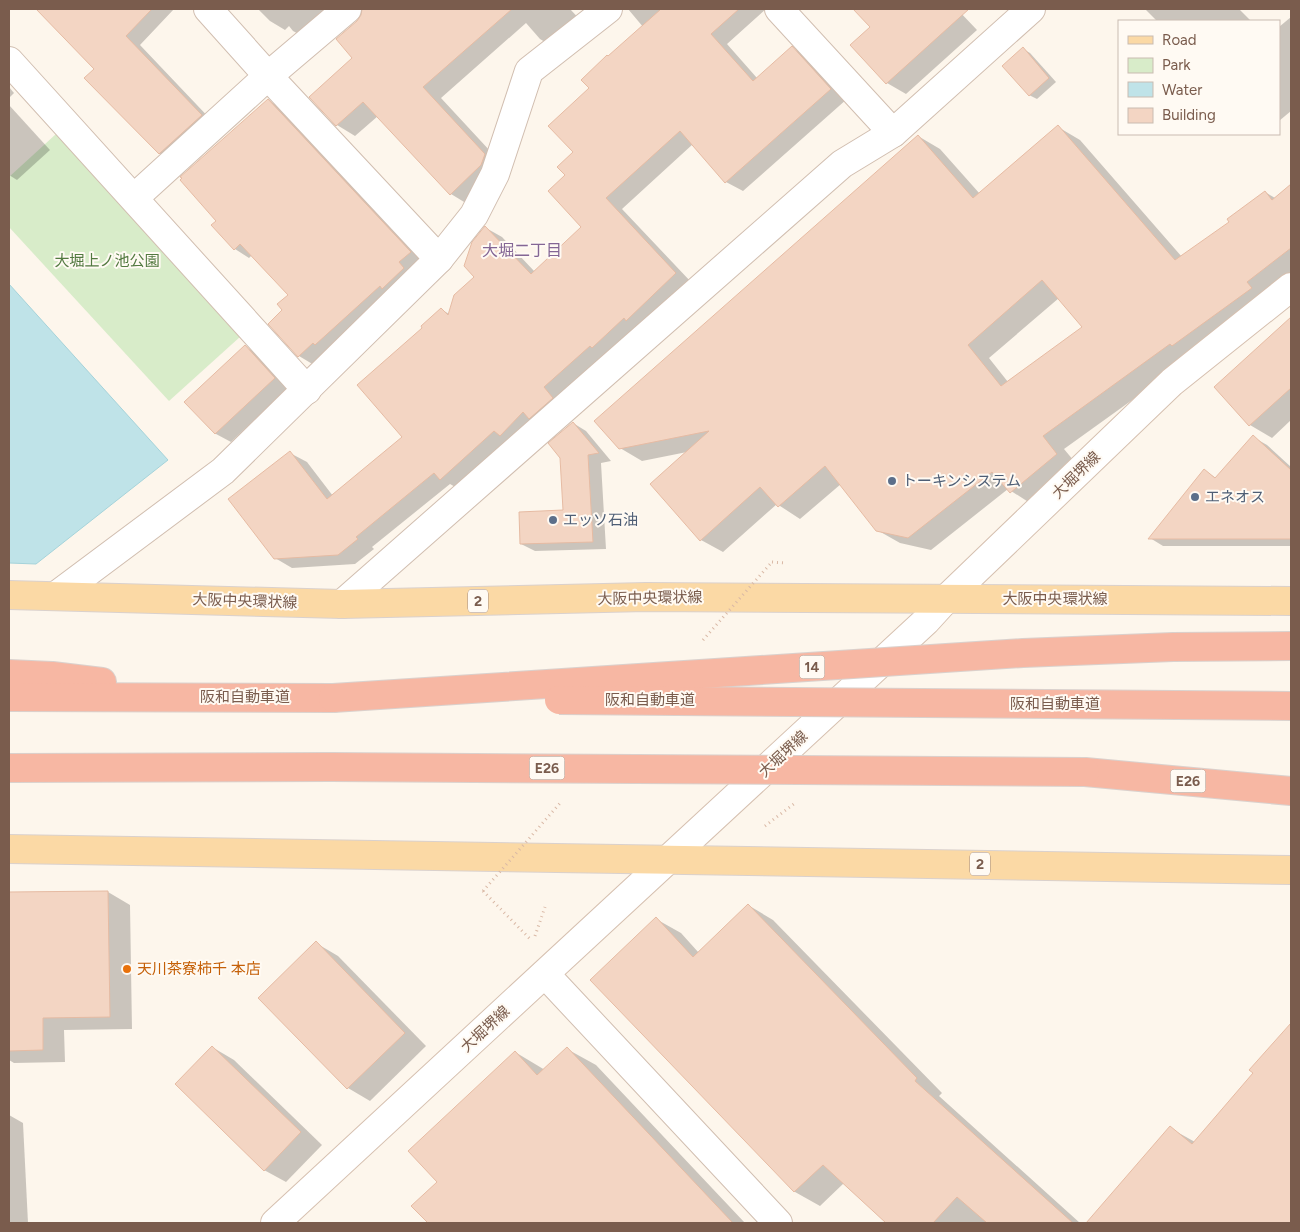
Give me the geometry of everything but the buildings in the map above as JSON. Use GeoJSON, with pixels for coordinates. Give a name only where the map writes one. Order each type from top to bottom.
{"type":"FeatureCollection","features":[{"type":"Feature","properties":{"kind":"highway","name":"14"},"geometry":{"type":"LineString","coordinates":[[333,698],[1023,653],[1172,646],[1291,646]]}},
{"type":"Feature","properties":{"kind":"highway"},"geometry":{"type":"LineString","coordinates":[[9,674],[52,676],[243,697]]}},
{"type":"Feature","properties":{"kind":"highway","name":"阪和自動車道"},"geometry":{"type":"LineString","coordinates":[[9,697],[243,697],[1291,706]]}},
{"type":"Feature","properties":{"kind":"highway","name":"E26"},"geometry":{"type":"LineString","coordinates":[[9,768],[331,766],[1291,773]]}},
{"type":"Feature","properties":{"kind":"highway","name":"E26"},"geometry":{"type":"LineString","coordinates":[[1085,772],[1291,791]]}},
{"type":"Feature","properties":{"kind":"main road","name":"大阪中央環状線"},"geometry":{"type":"LineString","coordinates":[[9,594],[342,604],[646,597],[1291,600]]}},
{"type":"Feature","properties":{"kind":"main road","name":"2"},"geometry":{"type":"LineString","coordinates":[[9,849],[1291,870]]}},
{"type":"Feature","properties":{"kind":"street"},"geometry":{"type":"LineString","coordinates":[[208,9],[439,259]]}},
{"type":"Feature","properties":{"kind":"street"},"geometry":{"type":"LineString","coordinates":[[134,198],[268,76],[347,9]]}},
{"type":"Feature","properties":{"kind":"street"},"geometry":{"type":"LineString","coordinates":[[58,595],[223,471],[308,390],[439,259],[474,215],[495,174],[529,70],[608,9]]}},
{"type":"Feature","properties":{"kind":"street"},"geometry":{"type":"LineString","coordinates":[[779,9],[893,133]]}},
{"type":"Feature","properties":{"kind":"street"},"geometry":{"type":"LineString","coordinates":[[342,604],[842,164],[893,133],[1030,9]]}},
{"type":"Feature","properties":{"kind":"street"},"geometry":{"type":"LineString","coordinates":[[9,61],[308,390]]}},
{"type":"Feature","properties":{"kind":"street","name":"大堀堺線"},"geometry":{"type":"LineString","coordinates":[[275,1223],[926,621],[947,598],[1172,382],[1291,287]]}},
{"type":"Feature","properties":{"kind":"street"},"geometry":{"type":"LineString","coordinates":[[544,974],[778,1223]]}},
{"type":"Feature","properties":{"kind":"path"},"geometry":{"type":"LineString","coordinates":[[483,891],[534,942],[545,906]]}},
{"type":"Feature","properties":{"kind":"green space","name":"大堀上ノ池公園"},"geometry":{"type":"Polygon","coordinates":[[[56,134],[241,336],[169,401],[9,227],[9,177],[56,134]]]}},
{"type":"Feature","properties":{"kind":"water"},"geometry":{"type":"Polygon","coordinates":[[[9,284],[168,460],[36,564],[9,563],[9,284]]]}},
{"type":"Feature","properties":{"kind":"place","name":"トーキンシステム"},"geometry":{"type":"Point","coordinates":[892,481]}},
{"type":"Feature","properties":{"kind":"place","name":"エネオス"},"geometry":{"type":"Point","coordinates":[1195,497]}},
{"type":"Feature","properties":{"kind":"place","name":"エッソ石油"},"geometry":{"type":"Point","coordinates":[553,520]}},
{"type":"Feature","properties":{"kind":"place","name":"天川茶寮柿千 本店"},"geometry":{"type":"Point","coordinates":[127,969]}},
{"type":"Feature","properties":{"kind":"district","name":"大堀二丁目"},"geometry":{"type":"Point","coordinates":[522,250]}}]}
